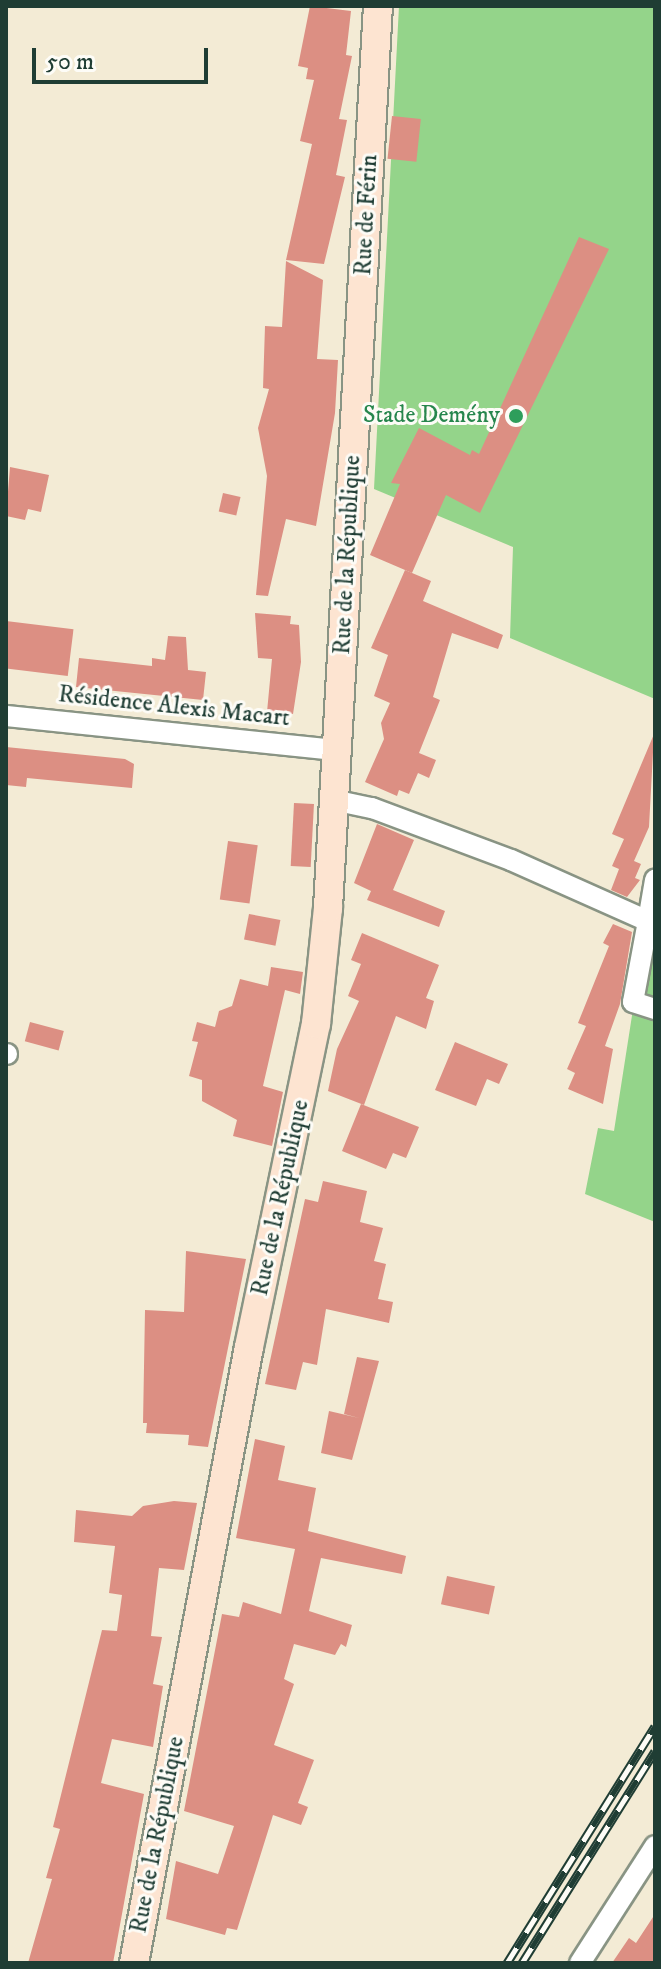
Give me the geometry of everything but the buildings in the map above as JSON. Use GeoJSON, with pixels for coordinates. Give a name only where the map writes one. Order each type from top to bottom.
{"type":"FeatureCollection","features":[{"type":"Feature","properties":{"kind":"main road","name":"Rue de Férin"},"geometry":{"type":"LineString","coordinates":[[355,425],[378,6]]}},
{"type":"Feature","properties":{"kind":"main road","name":"Rue de la République"},"geometry":{"type":"LineString","coordinates":[[134,1963],[249,1347],[311,1055],[325,938],[355,425]]}},
{"type":"Feature","properties":{"kind":"street","name":"Résidence Alexis Macart"},"geometry":{"type":"LineString","coordinates":[[6,716],[337,750]]}},
{"type":"Feature","properties":{"kind":"street"},"geometry":{"type":"LineString","coordinates":[[333,800],[372,808],[511,860],[648,921]]}},
{"type":"Feature","properties":{"kind":"street"},"geometry":{"type":"LineString","coordinates":[[655,880],[633,1002],[655,1009]]}},
{"type":"Feature","properties":{"kind":"street"},"geometry":{"type":"LineString","coordinates":[[580,1963],[655,1846]]}},
{"type":"Feature","properties":{"kind":"green space","name":"Stade Demény"},"geometry":{"type":"Polygon","coordinates":[[[399,6],[655,6],[655,699],[510,638],[513,547],[374,489],[399,6]]]}},
{"type":"Feature","properties":{"kind":"green space"},"geometry":{"type":"Polygon","coordinates":[[[655,868],[655,1222],[585,1194],[598,1128],[614,1131],[655,868]]]}},
{"type":"Feature","properties":{"kind":"railway"},"geometry":{"type":"LineString","coordinates":[[507,1963],[655,1726]]}},
{"type":"Feature","properties":{"kind":"railway"},"geometry":{"type":"LineString","coordinates":[[522,1963],[655,1751]]}},
{"type":"Feature","properties":{"kind":"place","name":"Stade Demény"},"geometry":{"type":"Point","coordinates":[516,416]}}]}
